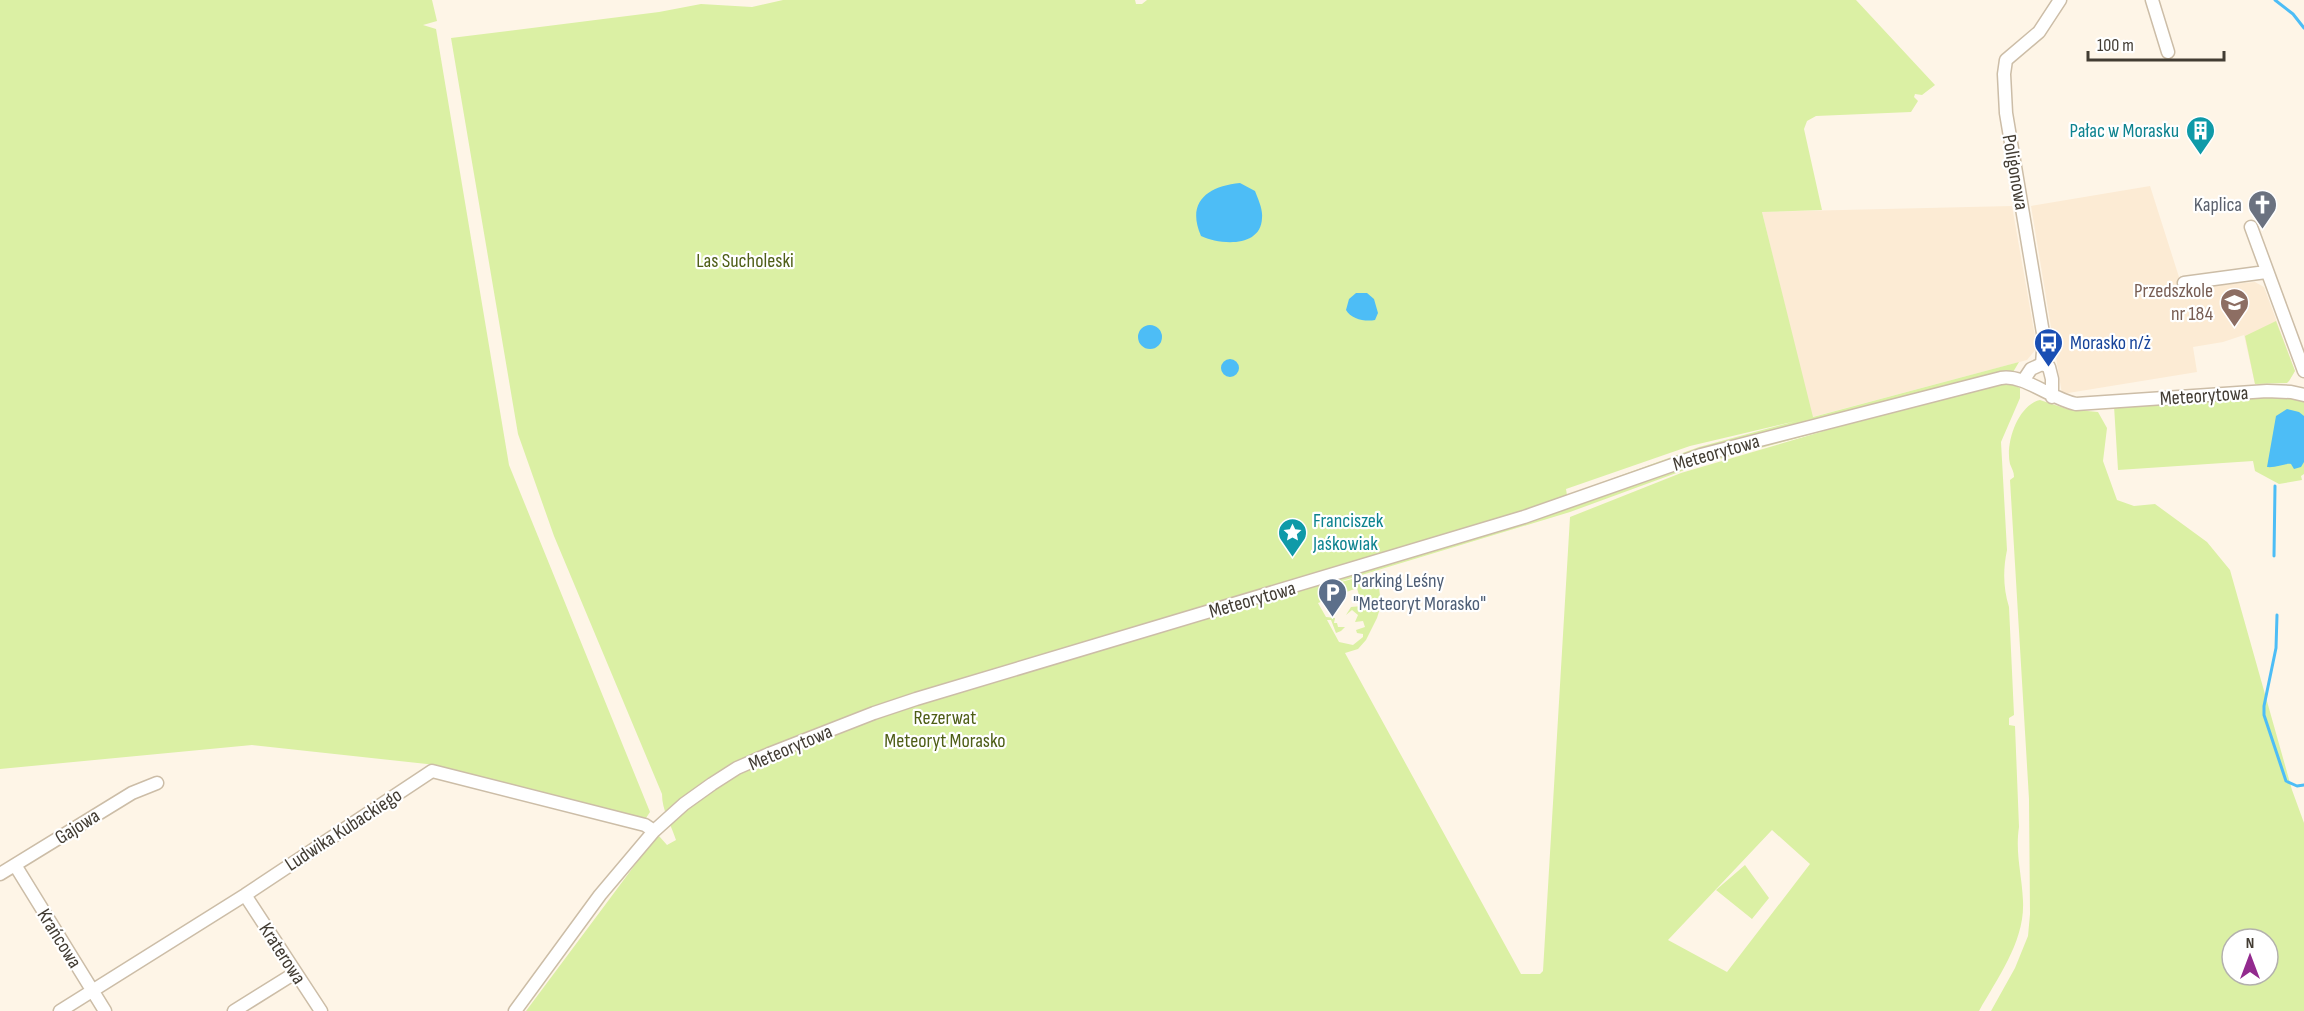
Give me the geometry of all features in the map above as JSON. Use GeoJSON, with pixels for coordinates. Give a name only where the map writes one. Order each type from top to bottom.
{"type":"FeatureCollection","features":[{"type":"Feature","properties":{"kind":"street","name":"Poligonowa"},"geometry":{"type":"LineString","coordinates":[[2052,397],[2049,367],[2042,364],[2044,339],[2006,113],[2004,74],[2006,60],[2039,32],[2060,0]]}},
{"type":"Feature","properties":{"kind":"street"},"geometry":{"type":"LineString","coordinates":[[2152,0],[2168,52]]}},
{"type":"Feature","properties":{"kind":"street"},"geometry":{"type":"LineString","coordinates":[[2251,227],[2304,372]]}},
{"type":"Feature","properties":{"kind":"street"},"geometry":{"type":"LineString","coordinates":[[2184,283],[2266,272]]}},
{"type":"Feature","properties":{"kind":"street"},"geometry":{"type":"LineString","coordinates":[[2023,381],[2031,369],[2042,364]]}},
{"type":"Feature","properties":{"kind":"street","name":"Meteorytowa"},"geometry":{"type":"LineString","coordinates":[[515,1011],[582,918],[629,859],[654,831],[698,793],[738,768],[831,729],[916,699],[1513,520],[1701,454],[2001,378],[2011,377],[2052,397],[2080,404],[2267,391],[2304,394]]}},
{"type":"Feature","properties":{"kind":"street","name":"Ludwika Kubackiego"},"geometry":{"type":"LineString","coordinates":[[60,1011],[245,895],[432,771],[645,825],[654,831]]}},
{"type":"Feature","properties":{"kind":"street","name":"Gajowa"},"geometry":{"type":"LineString","coordinates":[[0,874],[132,793],[157,783]]}},
{"type":"Feature","properties":{"kind":"street","name":"Krańcowa"},"geometry":{"type":"LineString","coordinates":[[15,865],[105,1011]]}},
{"type":"Feature","properties":{"kind":"street","name":"Kraterowa"},"geometry":{"type":"LineString","coordinates":[[245,895],[321,1011]]}},
{"type":"Feature","properties":{"kind":"street"},"geometry":{"type":"LineString","coordinates":[[234,1011],[295,973]]}},
{"type":"Feature","properties":{"kind":"shaded area"},"geometry":{"type":"Polygon","coordinates":[[[2150,186],[2184,288],[2255,282],[2264,287],[2295,371],[2289,381],[2255,384],[2244,335],[2223,342],[2193,347],[2197,372],[2062,394],[2031,206],[2150,186]]]}},
{"type":"Feature","properties":{"kind":"shaded area"},"geometry":{"type":"Polygon","coordinates":[[[2012,206],[2037,348],[2027,360],[1812,417],[1762,212],[2012,206]]]}},
{"type":"Feature","properties":{"kind":"green space"},"geometry":{"type":"Polygon","coordinates":[[[0,0],[432,0],[437,21],[423,25],[436,29],[509,465],[650,812],[646,818],[567,801],[436,765],[252,745],[0,769],[0,0]]]}},
{"type":"Feature","properties":{"kind":"green space"},"geometry":{"type":"Polygon","coordinates":[[[783,0],[1135,0],[1136,4],[1142,4],[1147,0],[1856,0],[1935,85],[1922,95],[1915,94],[1914,97],[1918,101],[1911,112],[1816,116],[1807,121],[1804,129],[1822,210],[1762,212],[1813,417],[2019,362],[2006,384],[2020,388],[2020,398],[2001,442],[2007,550],[2004,578],[2009,607],[2014,715],[2009,718],[2009,725],[2015,726],[2018,846],[2023,901],[2020,930],[2015,944],[2002,972],[1979,1011],[526,1011],[652,842],[659,836],[667,845],[676,840],[665,812],[662,794],[554,536],[518,434],[451,38],[659,12],[701,4],[752,7],[783,0]],[[1796,421],[1690,446],[1566,489],[1567,495],[1699,447],[1796,421]],[[1831,429],[1701,464],[1570,512],[1322,587],[1356,578],[1378,578],[1381,605],[1377,618],[1366,640],[1358,649],[1345,653],[1521,974],[1540,974],[1543,971],[1570,517],[1681,473],[1831,429]],[[1357,588],[1318,603],[1326,617],[1335,618],[1334,623],[1337,623],[1338,627],[1345,627],[1336,633],[1331,620],[1327,620],[1339,642],[1353,645],[1363,637],[1363,634],[1357,633],[1356,630],[1365,627],[1363,621],[1355,622],[1358,615],[1352,610],[1346,615],[1351,607],[1362,606],[1357,588]],[[1772,830],[1668,940],[1727,972],[1810,864],[1772,830]]]}},
{"type":"Feature","properties":{"kind":"green space"},"geometry":{"type":"Polygon","coordinates":[[[2276,321],[2295,371],[2287,383],[2255,384],[2245,336],[2276,321]]]}},
{"type":"Feature","properties":{"kind":"green space"},"geometry":{"type":"Polygon","coordinates":[[[2275,395],[2304,400],[2304,474],[2301,476],[2302,480],[2279,484],[2255,471],[2253,461],[2118,470],[2114,406],[2275,395]]]}},
{"type":"Feature","properties":{"kind":"green space"},"geometry":{"type":"Polygon","coordinates":[[[2040,400],[2067,409],[2098,412],[2107,428],[2103,461],[2117,500],[2134,506],[2155,504],[2207,542],[2230,570],[2292,790],[2304,823],[2304,1011],[1991,1011],[2015,968],[2028,936],[2030,914],[2029,799],[2010,480],[2014,475],[2009,455],[2011,436],[2025,409],[2040,400]]]}},
{"type":"Feature","properties":{"kind":"green space"},"geometry":{"type":"Polygon","coordinates":[[[1745,865],[1769,898],[1752,919],[1716,890],[1745,865]]]}},
{"type":"Feature","properties":{"kind":"water"},"geometry":{"type":"Polygon","coordinates":[[[1240,183],[1255,191],[1260,204],[1262,218],[1260,228],[1255,235],[1238,242],[1218,241],[1201,236],[1196,214],[1203,198],[1218,188],[1240,183]]]}},
{"type":"Feature","properties":{"kind":"water"},"geometry":{"type":"Polygon","coordinates":[[[1356,293],[1367,293],[1374,299],[1378,313],[1375,320],[1359,319],[1351,316],[1346,310],[1349,299],[1356,293]]]}},
{"type":"Feature","properties":{"kind":"water"},"geometry":{"type":"Polygon","coordinates":[[[1145,325],[1155,325],[1162,332],[1162,342],[1155,349],[1145,349],[1138,342],[1138,332],[1145,325]]]}},
{"type":"Feature","properties":{"kind":"water"},"geometry":{"type":"Polygon","coordinates":[[[1230,359],[1236,362],[1239,368],[1236,374],[1230,377],[1224,374],[1221,368],[1224,362],[1230,359]]]}},
{"type":"Feature","properties":{"kind":"water"},"geometry":{"type":"Polygon","coordinates":[[[2287,409],[2304,416],[2304,462],[2301,467],[2294,469],[2291,464],[2267,467],[2276,416],[2287,409]]]}},
{"type":"Feature","properties":{"kind":"waterway"},"geometry":{"type":"LineString","coordinates":[[2275,0],[2293,14],[2304,28]]}},
{"type":"Feature","properties":{"kind":"waterway"},"geometry":{"type":"LineString","coordinates":[[2274,556],[2275,486]]}},
{"type":"Feature","properties":{"kind":"waterway"},"geometry":{"type":"LineString","coordinates":[[2277,615],[2276,648],[2264,715],[2286,781],[2297,786],[2304,785]]}},
{"type":"Feature","properties":{"kind":"place","name":"Pałac w Morasku"},"geometry":{"type":"Point","coordinates":[2200,156]}},
{"type":"Feature","properties":{"kind":"place","name":"Kaplica"},"geometry":{"type":"Point","coordinates":[2263,230]}},
{"type":"Feature","properties":{"kind":"place","name":"Przedszkole nr 184"},"geometry":{"type":"Point","coordinates":[2234,328]}},
{"type":"Feature","properties":{"kind":"place","name":"Morasko n/ż"},"geometry":{"type":"Point","coordinates":[2049,368]}},
{"type":"Feature","properties":{"kind":"place","name":"Franciszek Jaśkowiak"},"geometry":{"type":"Point","coordinates":[1292,558]}},
{"type":"Feature","properties":{"kind":"place","name":"Parking Leśny \"Meteoryt Morasko\""},"geometry":{"type":"Point","coordinates":[1332,618]}},
{"type":"Feature","properties":{"kind":"park label","name":"Las Sucholeski"},"geometry":{"type":"Point","coordinates":[745,260]}},
{"type":"Feature","properties":{"kind":"park label","name":"Rezerwat Meteoryt Morasko"},"geometry":{"type":"Point","coordinates":[945,728]}}]}
